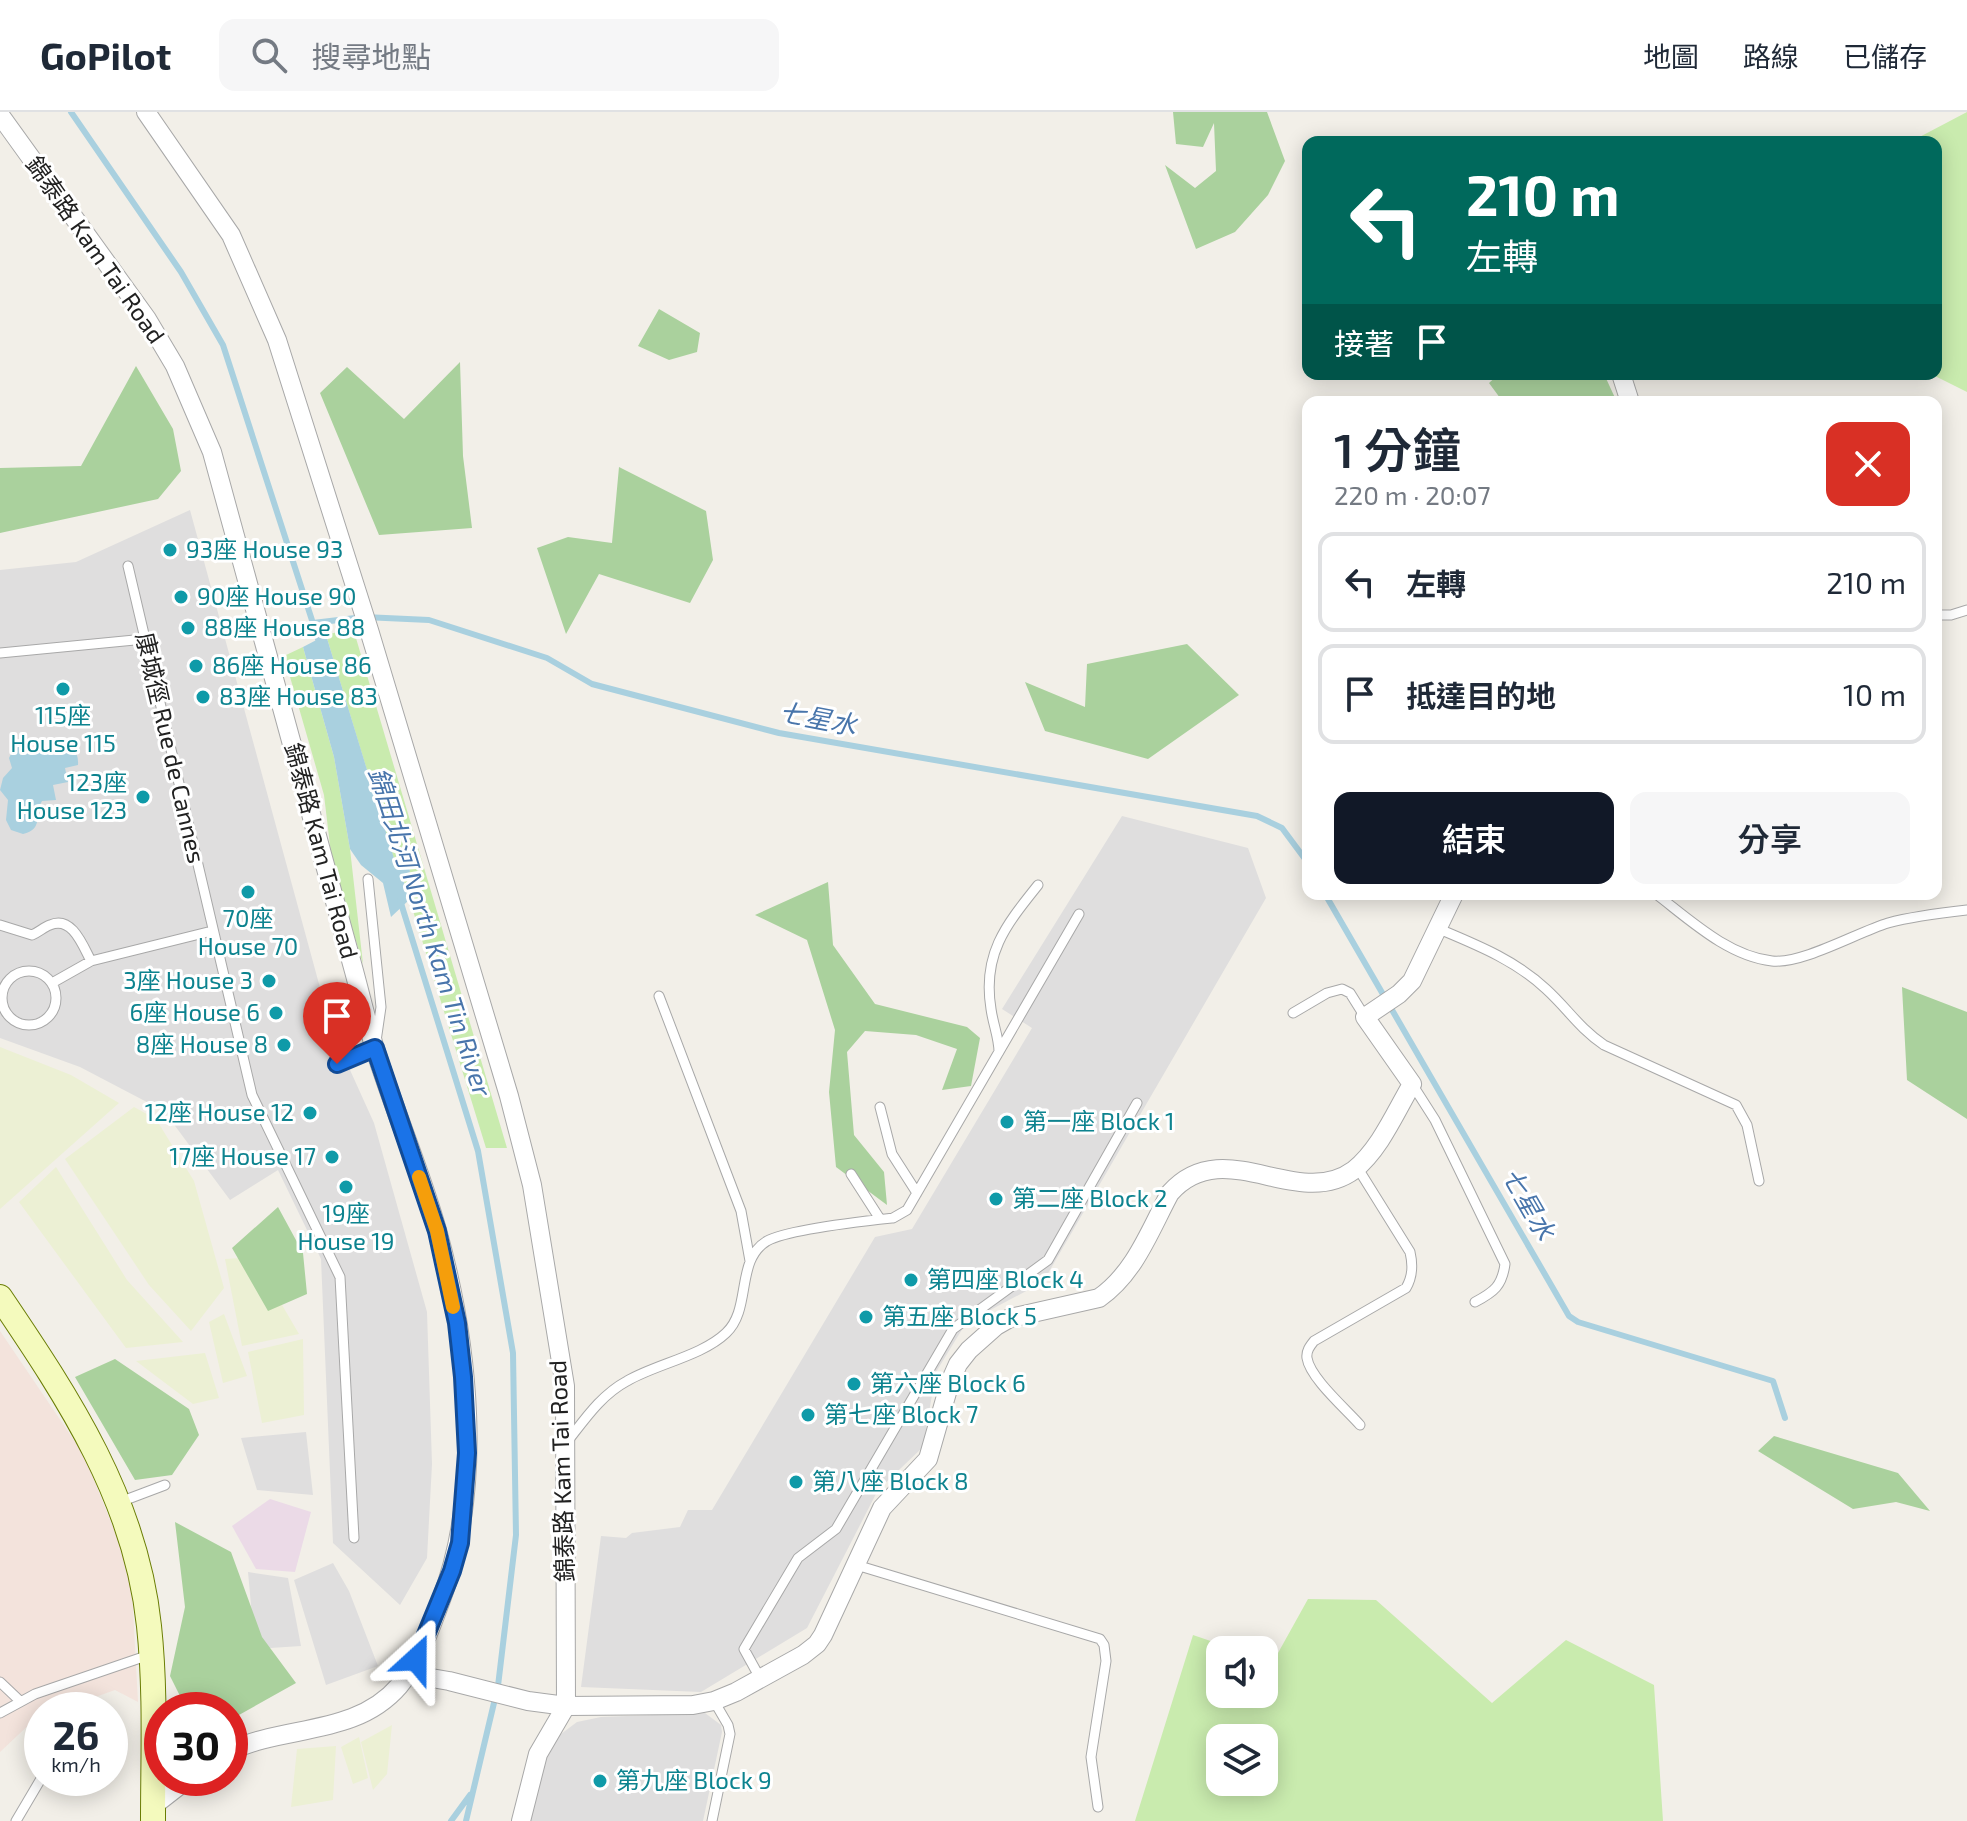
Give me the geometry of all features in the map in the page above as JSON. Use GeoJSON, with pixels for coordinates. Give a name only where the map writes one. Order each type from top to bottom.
{"type":"FeatureCollection","features":[{"type":"Feature","properties":{"kind":"main road"},"geometry":{"type":"LineString","coordinates":[[0,1297],[76,1412],[102,1462],[118,1503],[144,1593],[151,1654],[153,1814]]}},
{"type":"Feature","properties":{"kind":"street","name":"錦泰路 Kam Tai Road"},"geometry":{"type":"LineString","coordinates":[[146,112],[231,235],[277,340],[504,1081],[532,1185],[565,1386],[566,1706]]}},
{"type":"Feature","properties":{"kind":"street","name":"錦泰路 Kam Tai Road"},"geometry":{"type":"LineString","coordinates":[[0,115],[147,319],[175,366],[212,452],[375,1048],[437,1231],[457,1323],[467,1453],[460,1543],[437,1611],[408,1674],[383,1702],[363,1713],[318,1729],[248,1745]]}},
{"type":"Feature","properties":{"kind":"street"},"geometry":{"type":"LineString","coordinates":[[408,1674],[528,1701],[566,1706],[670,1706],[714,1701],[803,1655],[817,1644],[853,1564],[888,1499],[928,1459],[954,1373],[982,1337],[1010,1318],[1099,1298],[1110,1290],[1130,1268],[1170,1193],[1178,1183],[1200,1170],[1221,1168],[1310,1183],[1338,1179],[1357,1167],[1375,1147],[1412,1084],[1365,1017],[1399,994],[1412,981],[1451,900]]}},
{"type":"Feature","properties":{"kind":"street"},"geometry":{"type":"LineString","coordinates":[[521,1821],[538,1754],[566,1706]]}},
{"type":"Feature","properties":{"kind":"street"},"geometry":{"type":"LineString","coordinates":[[153,1814],[171,1796]]}},
{"type":"Feature","properties":{"kind":"lane","name":"康城徑 Rue de Cannes"},"geometry":{"type":"LineString","coordinates":[[128,566],[252,1095],[340,1277],[354,1538]]}},
{"type":"Feature","properties":{"kind":"lane"},"geometry":{"type":"LineString","coordinates":[[1942,615],[1967,610]]}},
{"type":"Feature","properties":{"kind":"lane"},"geometry":{"type":"LineString","coordinates":[[0,653],[145,639]]}},
{"type":"Feature","properties":{"kind":"lane"},"geometry":{"type":"LineString","coordinates":[[337,1064],[375,1048],[381,1007],[368,879]]}},
{"type":"Feature","properties":{"kind":"lane"},"geometry":{"type":"LineString","coordinates":[[999,1052],[990,1008],[992,960],[1007,924],[1038,885]]}},
{"type":"Feature","properties":{"kind":"lane"},"geometry":{"type":"LineString","coordinates":[[1664,900],[1714,937],[1749,955],[1770,960],[1790,959],[1909,918],[1967,910]]}},
{"type":"Feature","properties":{"kind":"lane"},"geometry":{"type":"LineString","coordinates":[[750,1261],[762,1245],[779,1235],[901,1215],[907,1210],[1079,914]]}},
{"type":"Feature","properties":{"kind":"lane"},"geometry":{"type":"LineString","coordinates":[[0,925],[32,935],[51,924],[61,923],[78,936],[91,961]]}},
{"type":"Feature","properties":{"kind":"lane"},"geometry":{"type":"LineString","coordinates":[[1439,929],[1484,948],[1527,972],[1585,1031],[1604,1045],[1736,1105],[1747,1125],[1759,1181]]}},
{"type":"Feature","properties":{"kind":"lane"},"geometry":{"type":"LineString","coordinates":[[52,983],[91,961],[212,931]]}},
{"type":"Feature","properties":{"kind":"lane"},"geometry":{"type":"LineString","coordinates":[[20,973],[38,973],[52,983],[54,1008],[43,1021],[35,1024],[18,1022],[3,1012],[6,985],[20,973]]}},
{"type":"Feature","properties":{"kind":"lane"},"geometry":{"type":"LineString","coordinates":[[1293,1013],[1327,993],[1342,989],[1350,993],[1365,1017]]}},
{"type":"Feature","properties":{"kind":"lane"},"geometry":{"type":"LineString","coordinates":[[565,1444],[613,1389],[710,1344],[728,1332],[739,1315],[750,1261],[738,1201],[659,996]]}},
{"type":"Feature","properties":{"kind":"lane"},"geometry":{"type":"LineString","coordinates":[[1412,1084],[1435,1120],[1505,1264],[1502,1283],[1493,1293],[1475,1302]]}},
{"type":"Feature","properties":{"kind":"lane"},"geometry":{"type":"LineString","coordinates":[[760,1678],[744,1649],[798,1558],[836,1529],[953,1329],[1048,1260],[1137,1103]]}},
{"type":"Feature","properties":{"kind":"lane"},"geometry":{"type":"LineString","coordinates":[[880,1107],[892,1154],[917,1193]]}},
{"type":"Feature","properties":{"kind":"lane"},"geometry":{"type":"LineString","coordinates":[[1357,1167],[1410,1252],[1412,1261],[1406,1288],[1314,1341],[1308,1349],[1307,1358],[1312,1372],[1360,1425]]}},
{"type":"Feature","properties":{"kind":"lane"},"geometry":{"type":"LineString","coordinates":[[851,1174],[880,1219]]}},
{"type":"Feature","properties":{"kind":"lane"},"geometry":{"type":"LineString","coordinates":[[118,1503],[165,1485]]}},
{"type":"Feature","properties":{"kind":"lane"},"geometry":{"type":"LineString","coordinates":[[853,1564],[1100,1639],[1106,1661],[1091,1757],[1098,1807]]}},
{"type":"Feature","properties":{"kind":"lane"},"geometry":{"type":"LineString","coordinates":[[0,1713],[20,1701],[151,1654]]}},
{"type":"Feature","properties":{"kind":"lane"},"geometry":{"type":"LineString","coordinates":[[0,1682],[20,1701]]}},
{"type":"Feature","properties":{"kind":"lane"},"geometry":{"type":"LineString","coordinates":[[712,1821],[730,1734],[714,1701]]}},
{"type":"Feature","properties":{"kind":"lane"},"geometry":{"type":"LineString","coordinates":[[16,1821],[31,1796]]}},
{"type":"Feature","properties":{"kind":"shaded area"},"geometry":{"type":"Polygon","coordinates":[[[190,510],[331,1028],[374,1123],[427,1312],[432,1464],[427,1558],[400,1605],[333,1543],[321,1259],[278,1170],[230,1200],[164,1111],[80,1067],[0,1038],[0,570],[76,562],[190,510]]]}},
{"type":"Feature","properties":{"kind":"shaded area"},"geometry":{"type":"Polygon","coordinates":[[[1122,816],[1248,848],[1266,898],[1043,1282],[966,1323],[936,1372],[923,1447],[878,1490],[807,1628],[701,1692],[581,1687],[601,1536],[626,1538],[632,1533],[680,1527],[688,1510],[712,1510],[875,1237],[912,1229],[1032,1028],[1002,1009],[1122,816]]]}},
{"type":"Feature","properties":{"kind":"shaded area"},"geometry":{"type":"Polygon","coordinates":[[[0,1331],[84,1455],[131,1572],[138,1702],[128,1697],[128,1692],[115,1690],[24,1692],[24,1729],[0,1752],[0,1331]]]}},
{"type":"Feature","properties":{"kind":"shaded area"},"geometry":{"type":"Polygon","coordinates":[[[306,1432],[313,1495],[257,1490],[241,1438],[306,1432]]]}},
{"type":"Feature","properties":{"kind":"shaded area"},"geometry":{"type":"Polygon","coordinates":[[[270,1499],[311,1512],[295,1572],[256,1569],[232,1526],[270,1499]]]}},
{"type":"Feature","properties":{"kind":"shaded area"},"geometry":{"type":"Polygon","coordinates":[[[333,1563],[349,1591],[378,1666],[326,1685],[294,1580],[333,1563]]]}},
{"type":"Feature","properties":{"kind":"shaded area"},"geometry":{"type":"Polygon","coordinates":[[[248,1572],[288,1578],[301,1646],[255,1649],[248,1572]]]}},
{"type":"Feature","properties":{"kind":"shaded area"},"geometry":{"type":"Polygon","coordinates":[[[705,1713],[721,1725],[722,1732],[703,1821],[526,1821],[539,1769],[557,1737],[577,1722],[601,1717],[705,1713]]]}},
{"type":"Feature","properties":{"kind":"green space"},"geometry":{"type":"Polygon","coordinates":[[[1173,112],[1267,112],[1285,161],[1268,195],[1235,232],[1196,249],[1165,165],[1195,188],[1216,171],[1214,123],[1203,147],[1176,144],[1173,112]]]}},
{"type":"Feature","properties":{"kind":"green space"},"geometry":{"type":"Polygon","coordinates":[[[1967,112],[1967,392],[1942,380],[1942,136],[1921,136],[1967,112]]]}},
{"type":"Feature","properties":{"kind":"green space"},"geometry":{"type":"Polygon","coordinates":[[[659,309],[700,333],[697,352],[669,360],[638,346],[659,309]]]}},
{"type":"Feature","properties":{"kind":"green space"},"geometry":{"type":"Polygon","coordinates":[[[460,362],[463,456],[472,528],[379,535],[320,393],[347,367],[404,419],[460,362]]]}},
{"type":"Feature","properties":{"kind":"green space"},"geometry":{"type":"Polygon","coordinates":[[[136,366],[173,429],[181,471],[158,499],[0,533],[0,468],[81,466],[136,366]]]}},
{"type":"Feature","properties":{"kind":"green space"},"geometry":{"type":"Polygon","coordinates":[[[1492,380],[1607,380],[1614,396],[1499,396],[1489,383],[1492,380]]]}},
{"type":"Feature","properties":{"kind":"green space"},"geometry":{"type":"Polygon","coordinates":[[[619,467],[706,511],[713,560],[690,603],[599,574],[566,634],[537,548],[568,537],[612,543],[619,467]]]}},
{"type":"Feature","properties":{"kind":"green space"},"geometry":{"type":"Polygon","coordinates":[[[353,628],[507,1148],[486,1148],[402,875],[410,872],[407,861],[396,866],[326,635],[353,628]]]}},
{"type":"Feature","properties":{"kind":"green space"},"geometry":{"type":"Polygon","coordinates":[[[1187,644],[1239,695],[1148,759],[1045,731],[1025,682],[1085,707],[1087,664],[1187,644]]]}},
{"type":"Feature","properties":{"kind":"green space"},"geometry":{"type":"Polygon","coordinates":[[[303,647],[334,757],[350,849],[363,964],[332,862],[324,795],[284,656],[303,647]]]}},
{"type":"Feature","properties":{"kind":"green space"},"geometry":{"type":"Polygon","coordinates":[[[828,882],[833,945],[875,1004],[967,1027],[980,1038],[971,1086],[942,1090],[957,1049],[916,1035],[865,1031],[847,1052],[854,1135],[884,1172],[887,1205],[836,1167],[829,1092],[835,1030],[807,940],[755,915],[828,882]]]}},
{"type":"Feature","properties":{"kind":"green space"},"geometry":{"type":"Polygon","coordinates":[[[1902,987],[1967,1012],[1967,1119],[1907,1080],[1902,987]]]}},
{"type":"Feature","properties":{"kind":"green space"},"geometry":{"type":"Polygon","coordinates":[[[0,1047],[71,1075],[119,1103],[0,1209],[0,1047]]]}},
{"type":"Feature","properties":{"kind":"green space"},"geometry":{"type":"Polygon","coordinates":[[[134,1107],[156,1119],[194,1181],[224,1288],[191,1331],[149,1285],[65,1159],[134,1107]]]}},
{"type":"Feature","properties":{"kind":"green space"},"geometry":{"type":"Polygon","coordinates":[[[56,1167],[127,1280],[183,1342],[126,1348],[19,1202],[56,1167]]]}},
{"type":"Feature","properties":{"kind":"green space"},"geometry":{"type":"Polygon","coordinates":[[[278,1207],[303,1253],[307,1294],[268,1311],[232,1248],[278,1207]]]}},
{"type":"Feature","properties":{"kind":"green space"},"geometry":{"type":"Polygon","coordinates":[[[254,1257],[299,1334],[242,1346],[225,1259],[254,1257]]]}},
{"type":"Feature","properties":{"kind":"green space"},"geometry":{"type":"Polygon","coordinates":[[[224,1314],[247,1376],[223,1383],[209,1322],[224,1314]]]}},
{"type":"Feature","properties":{"kind":"green space"},"geometry":{"type":"Polygon","coordinates":[[[303,1339],[304,1415],[262,1423],[248,1352],[303,1339]]]}},
{"type":"Feature","properties":{"kind":"green space"},"geometry":{"type":"Polygon","coordinates":[[[205,1353],[219,1398],[193,1404],[136,1361],[205,1353]]]}},
{"type":"Feature","properties":{"kind":"green space"},"geometry":{"type":"Polygon","coordinates":[[[115,1359],[189,1409],[199,1435],[172,1475],[135,1480],[75,1377],[115,1359]]]}},
{"type":"Feature","properties":{"kind":"green space"},"geometry":{"type":"Polygon","coordinates":[[[1774,1436],[1898,1473],[1930,1511],[1896,1502],[1853,1509],[1758,1451],[1774,1436]]]}},
{"type":"Feature","properties":{"kind":"green space"},"geometry":{"type":"Polygon","coordinates":[[[175,1522],[231,1552],[262,1637],[296,1683],[248,1710],[248,1692],[178,1692],[170,1676],[185,1607],[175,1522]]]}},
{"type":"Feature","properties":{"kind":"green space"},"geometry":{"type":"Polygon","coordinates":[[[1308,1599],[1376,1600],[1492,1703],[1566,1640],[1654,1685],[1663,1821],[1135,1821],[1193,1635],[1206,1639],[1206,1708],[1278,1708],[1278,1653],[1308,1599]]]}},
{"type":"Feature","properties":{"kind":"green space"},"geometry":{"type":"Polygon","coordinates":[[[392,1725],[387,1774],[373,1790],[361,1742],[392,1725]]]}},
{"type":"Feature","properties":{"kind":"green space"},"geometry":{"type":"Polygon","coordinates":[[[359,1737],[368,1778],[353,1784],[341,1747],[359,1737]]]}},
{"type":"Feature","properties":{"kind":"green space"},"geometry":{"type":"Polygon","coordinates":[[[336,1746],[333,1800],[291,1807],[297,1749],[336,1746]]]}},
{"type":"Feature","properties":{"kind":"water"},"geometry":{"type":"Polygon","coordinates":[[[326,635],[396,865],[408,861],[410,872],[402,876],[409,900],[391,917],[383,883],[361,865],[350,849],[334,757],[303,647],[326,635]]]}},
{"type":"Feature","properties":{"kind":"water"},"geometry":{"type":"Polygon","coordinates":[[[57,742],[73,749],[78,765],[65,768],[68,782],[53,785],[56,800],[42,801],[34,829],[23,834],[11,830],[6,820],[8,800],[0,790],[3,778],[12,768],[9,758],[13,750],[22,745],[41,752],[57,742]]]}},
{"type":"Feature","properties":{"kind":"waterway","name":"錦田北河 North Kam Tin River"},"geometry":{"type":"LineString","coordinates":[[71,112],[181,272],[223,345],[320,645]]}},
{"type":"Feature","properties":{"kind":"waterway","name":"七星水"},"geometry":{"type":"LineString","coordinates":[[313,623],[364,617],[429,620],[547,658],[592,684],[779,733],[1257,816],[1282,828],[1302,855]]}},
{"type":"Feature","properties":{"kind":"waterway","name":"錦田北河 North Kam Tin River"},"geometry":{"type":"LineString","coordinates":[[400,900],[478,1151],[513,1353],[516,1535],[498,1686],[466,1821]]}},
{"type":"Feature","properties":{"kind":"waterway","name":"七星水"},"geometry":{"type":"LineString","coordinates":[[1328,900],[1569,1316],[1578,1322],[1773,1381],[1785,1418]]}},
{"type":"Feature","properties":{"kind":"waterway"},"geometry":{"type":"LineString","coordinates":[[451,1821],[470,1795]]}},
{"type":"Feature","properties":{"kind":"slow traffic"},"geometry":{"type":"LineString","coordinates":[[419,1177],[437,1231],[453,1307]]}},
{"type":"Feature","properties":{"kind":"place","name":"93座 House 93"},"geometry":{"type":"Point","coordinates":[170,550]}},
{"type":"Feature","properties":{"kind":"place","name":"90座 House 90"},"geometry":{"type":"Point","coordinates":[181,597]}},
{"type":"Feature","properties":{"kind":"place","name":"88座 House 88"},"geometry":{"type":"Point","coordinates":[188,628]}},
{"type":"Feature","properties":{"kind":"place","name":"86座 House 86"},"geometry":{"type":"Point","coordinates":[196,666]}},
{"type":"Feature","properties":{"kind":"place","name":"115座 House 115"},"geometry":{"type":"Point","coordinates":[63,689]}},
{"type":"Feature","properties":{"kind":"place","name":"83座 House 83"},"geometry":{"type":"Point","coordinates":[203,697]}},
{"type":"Feature","properties":{"kind":"place","name":"123座 House 123"},"geometry":{"type":"Point","coordinates":[143,797]}},
{"type":"Feature","properties":{"kind":"place","name":"70座 House 70"},"geometry":{"type":"Point","coordinates":[248,892]}},
{"type":"Feature","properties":{"kind":"place","name":"3座 House 3"},"geometry":{"type":"Point","coordinates":[269,981]}},
{"type":"Feature","properties":{"kind":"place","name":"6座 House 6"},"geometry":{"type":"Point","coordinates":[276,1013]}},
{"type":"Feature","properties":{"kind":"place","name":"8座 House 8"},"geometry":{"type":"Point","coordinates":[284,1045]}},
{"type":"Feature","properties":{"kind":"place","name":"12座 House 12"},"geometry":{"type":"Point","coordinates":[310,1113]}},
{"type":"Feature","properties":{"kind":"place","name":"第一座 Block 1"},"geometry":{"type":"Point","coordinates":[1007,1122]}},
{"type":"Feature","properties":{"kind":"place","name":"17座 House 17"},"geometry":{"type":"Point","coordinates":[332,1157]}},
{"type":"Feature","properties":{"kind":"place","name":"19座 House 19"},"geometry":{"type":"Point","coordinates":[346,1187]}},
{"type":"Feature","properties":{"kind":"place","name":"第二座 Block 2"},"geometry":{"type":"Point","coordinates":[996,1199]}},
{"type":"Feature","properties":{"kind":"place","name":"第四座 Block 4"},"geometry":{"type":"Point","coordinates":[911,1280]}},
{"type":"Feature","properties":{"kind":"place","name":"第五座 Block 5"},"geometry":{"type":"Point","coordinates":[866,1317]}},
{"type":"Feature","properties":{"kind":"place","name":"第六座 Block 6"},"geometry":{"type":"Point","coordinates":[854,1384]}},
{"type":"Feature","properties":{"kind":"place","name":"第七座 Block 7"},"geometry":{"type":"Point","coordinates":[808,1415]}},
{"type":"Feature","properties":{"kind":"place","name":"第八座 Block 8"},"geometry":{"type":"Point","coordinates":[796,1482]}},
{"type":"Feature","properties":{"kind":"place","name":"第九座 Block 9"},"geometry":{"type":"Point","coordinates":[600,1781]}},
{"type":"Feature","properties":{"kind":"route"},"geometry":{"type":"LineString","coordinates":[[337,1064],[375,1048],[437,1231],[457,1323],[467,1453],[460,1543],[437,1611],[416,1659]]}}]}
